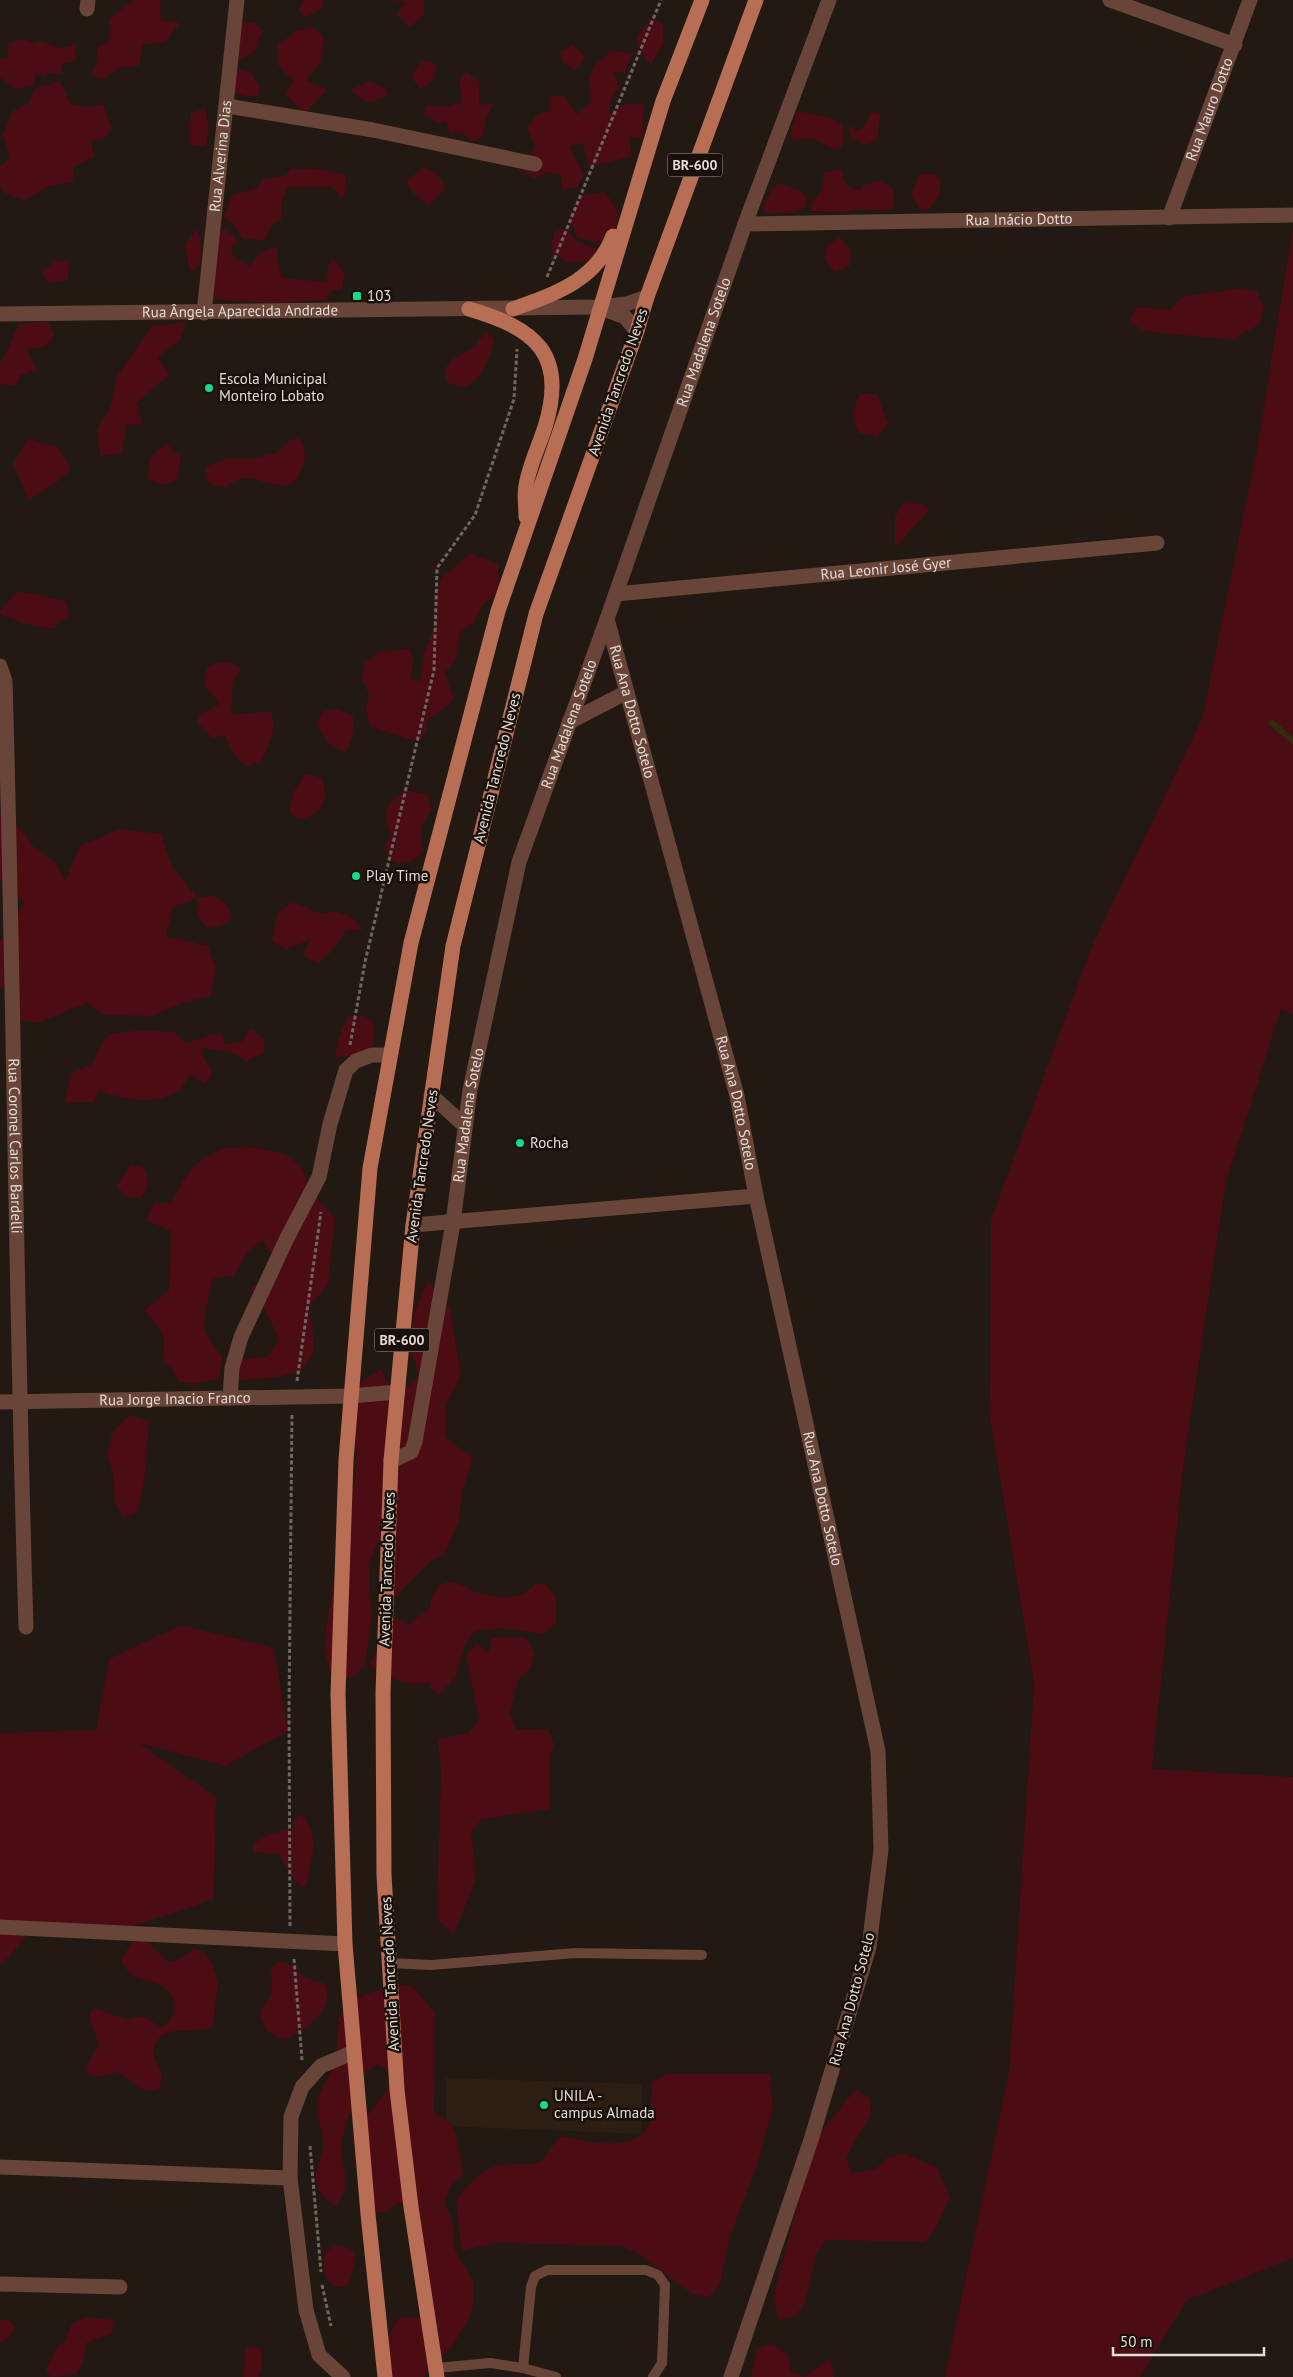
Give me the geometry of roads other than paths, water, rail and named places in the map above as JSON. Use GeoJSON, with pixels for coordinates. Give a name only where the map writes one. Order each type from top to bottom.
{"type":"FeatureCollection","features":[{"type":"Feature","properties":{"kind":"main road","name":"BR-600"},"geometry":{"type":"LineString","coordinates":[[385,2377],[345,1944],[338,1694],[350,1396],[370,1168],[411,943],[498,611],[585,359],[664,101],[702,0]]}},
{"type":"Feature","properties":{"kind":"main road","name":"Avenida Tancredo Neves"},"geometry":{"type":"LineString","coordinates":[[436,2373],[411,2207],[397,2090],[384,1875],[382,1693],[391,1461],[413,1225],[453,946],[536,614],[637,331],[647,296],[756,0]]}},
{"type":"Feature","properties":{"kind":"main road"},"geometry":{"type":"LineString","coordinates":[[513,309],[549,296],[584,277],[608,251],[664,101]]}},
{"type":"Feature","properties":{"kind":"main road"},"geometry":{"type":"LineString","coordinates":[[469,309],[500,318],[524,330],[539,344],[548,363],[552,389],[546,424],[526,486],[526,528]]}},
{"type":"Feature","properties":{"kind":"street","name":"Rua Alverina Dias"},"geometry":{"type":"LineString","coordinates":[[204,313],[237,0]]}},
{"type":"Feature","properties":{"kind":"street","name":"Rua Madalena Sotelo"},"geometry":{"type":"LineString","coordinates":[[391,1461],[411,1452],[415,1442],[453,1223],[470,1090],[519,862],[616,594],[745,224],[829,0]]}},
{"type":"Feature","properties":{"kind":"street"},"geometry":{"type":"LineString","coordinates":[[1110,0],[1235,45]]}},
{"type":"Feature","properties":{"kind":"street","name":"Rua Mauro Dotto"},"geometry":{"type":"LineString","coordinates":[[1169,218],[1235,45],[1250,0]]}},
{"type":"Feature","properties":{"kind":"street"},"geometry":{"type":"LineString","coordinates":[[227,106],[373,130],[535,164]]}},
{"type":"Feature","properties":{"kind":"street","name":"Rua Inácio Dotto"},"geometry":{"type":"LineString","coordinates":[[745,224],[1293,215]]}},
{"type":"Feature","properties":{"kind":"street","name":"Rua Ângela Aparecida Andrade"},"geometry":{"type":"LineString","coordinates":[[0,314],[600,307],[626,304],[647,296]]}},
{"type":"Feature","properties":{"kind":"street","name":"Rua Ângela Aparecida Andrade"},"geometry":{"type":"LineString","coordinates":[[600,307],[625,317],[637,331]]}},
{"type":"Feature","properties":{"kind":"street","name":"Rua Leonir José Gyer"},"geometry":{"type":"LineString","coordinates":[[616,594],[1157,543]]}},
{"type":"Feature","properties":{"kind":"street","name":"Rua Ana Dotto Sotelo"},"geometry":{"type":"LineString","coordinates":[[607,619],[737,1096],[756,1196],[878,1751],[881,1850],[869,1947],[811,2140],[731,2377]]}},
{"type":"Feature","properties":{"kind":"street","name":"Rua Coronel Carlos Bardelli"},"geometry":{"type":"LineString","coordinates":[[0,666],[5,681],[19,1401],[26,1627]]}},
{"type":"Feature","properties":{"kind":"street"},"geometry":{"type":"LineString","coordinates":[[569,722],[627,692]]}},
{"type":"Feature","properties":{"kind":"street"},"geometry":{"type":"LineString","coordinates":[[230,1398],[233,1362],[240,1338],[287,1238],[319,1177],[330,1124],[346,1070],[356,1061],[372,1055],[390,1055]]}},
{"type":"Feature","properties":{"kind":"street"},"geometry":{"type":"LineString","coordinates":[[431,1095],[465,1126]]}},
{"type":"Feature","properties":{"kind":"street"},"geometry":{"type":"LineString","coordinates":[[413,1225],[756,1196]]}},
{"type":"Feature","properties":{"kind":"street","name":"Rua Jorge Inacio Franco"},"geometry":{"type":"LineString","coordinates":[[0,1402],[350,1396],[398,1392]]}},
{"type":"Feature","properties":{"kind":"street"},"geometry":{"type":"LineString","coordinates":[[0,1927],[345,1944]]}},
{"type":"Feature","properties":{"kind":"street"},"geometry":{"type":"LineString","coordinates":[[343,2377],[319,2355],[306,2310],[290,2178],[291,2117],[302,2087],[321,2066],[354,2052]]}},
{"type":"Feature","properties":{"kind":"street"},"geometry":{"type":"LineString","coordinates":[[0,2167],[290,2178]]}},
{"type":"Feature","properties":{"kind":"street"},"geometry":{"type":"LineString","coordinates":[[0,2284],[120,2287]]}},
{"type":"Feature","properties":{"kind":"lane"},"geometry":{"type":"LineString","coordinates":[[390,1963],[431,1965],[575,1953],[702,1954]]}},
{"type":"Feature","properties":{"kind":"lane"},"geometry":{"type":"LineString","coordinates":[[523,2368],[531,2287],[535,2276],[547,2270],[646,2270],[658,2275],[665,2285],[662,2363],[653,2377]]}},
{"type":"Feature","properties":{"kind":"lane"},"geometry":{"type":"LineString","coordinates":[[436,2373],[490,2363],[523,2368],[556,2377]]}},
{"type":"Feature","properties":{"kind":"waterway"},"geometry":{"type":"LineString","coordinates":[[1272,723],[1293,741]]}},
{"type":"Feature","properties":{"kind":"place","name":"103"},"geometry":{"type":"Point","coordinates":[357,296]}},
{"type":"Feature","properties":{"kind":"place","name":"Escola Municipal Monteiro Lobato"},"geometry":{"type":"Point","coordinates":[209,388]}},
{"type":"Feature","properties":{"kind":"place","name":"Play Time"},"geometry":{"type":"Point","coordinates":[356,876]}},
{"type":"Feature","properties":{"kind":"place","name":"Rocha"},"geometry":{"type":"Point","coordinates":[520,1143]}},
{"type":"Feature","properties":{"kind":"place","name":"UNILA - campus Almada"},"geometry":{"type":"Point","coordinates":[544,2105]}}]}
